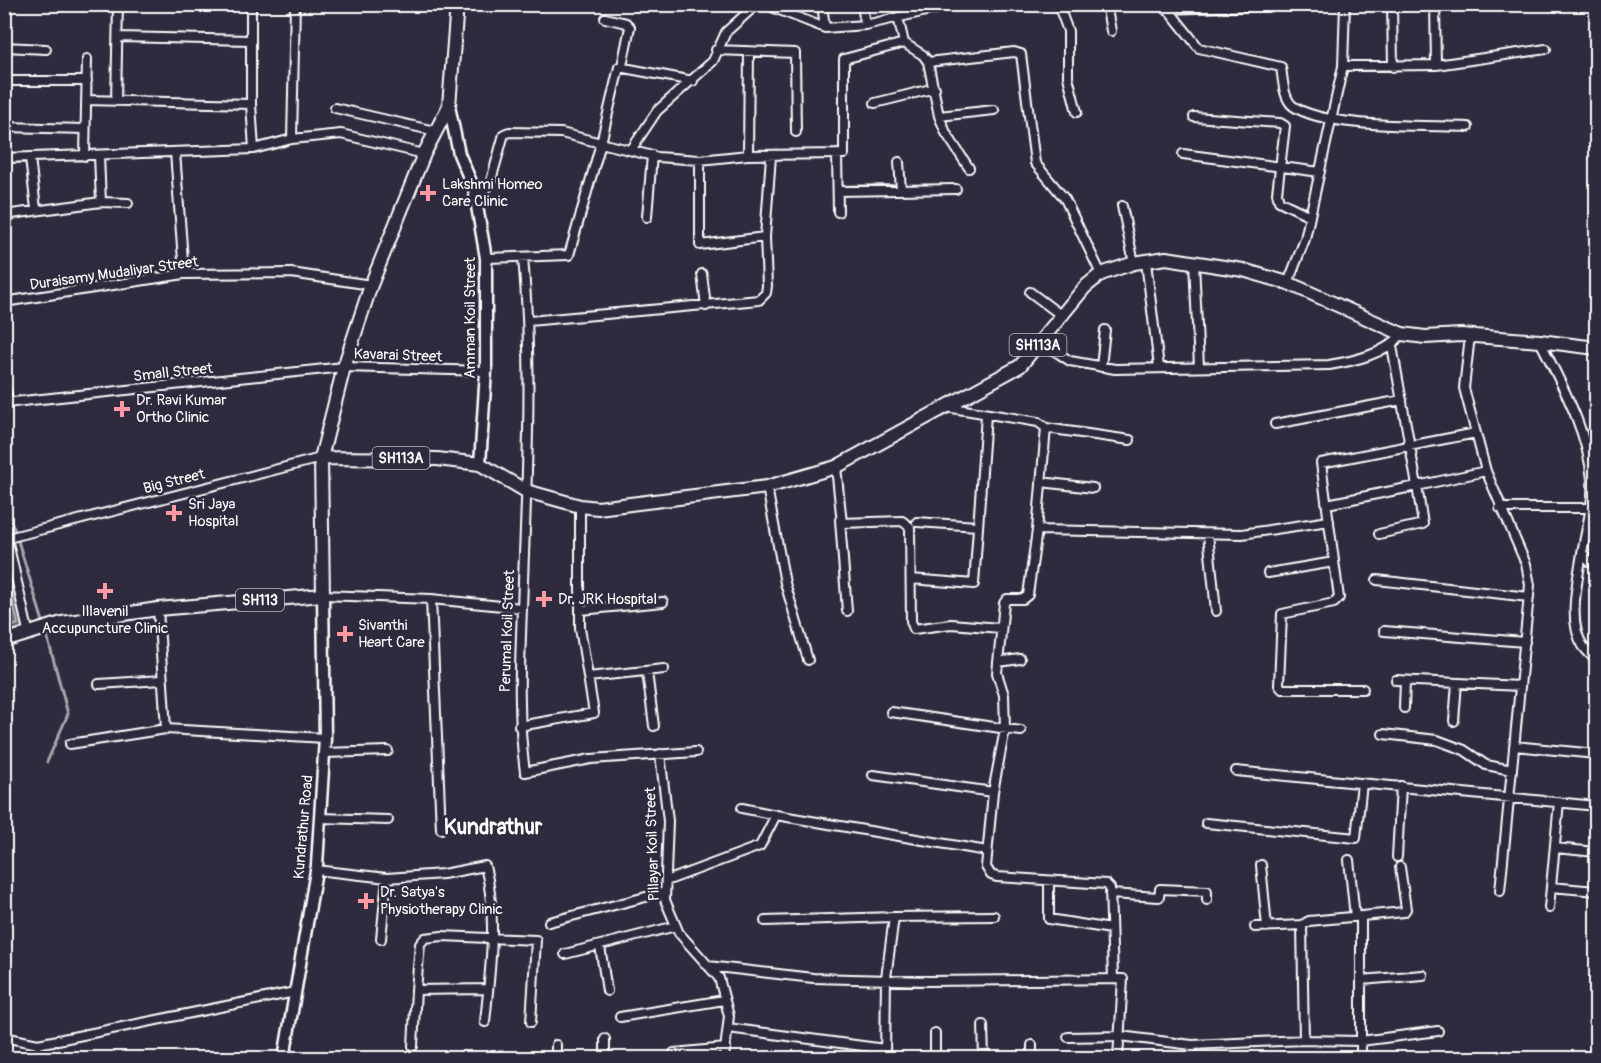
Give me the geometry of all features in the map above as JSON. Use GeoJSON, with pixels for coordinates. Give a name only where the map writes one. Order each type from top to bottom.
{"type":"FeatureCollection","features":[{"type":"Feature","properties":{"kind":"main road"},"geometry":{"type":"LineString","coordinates":[[323,595],[321,458],[344,367],[371,285],[423,154],[448,106],[455,11],[461,4]]}},
{"type":"Feature","properties":{"kind":"main road","name":"SH113A"},"geometry":{"type":"LineString","coordinates":[[321,458],[426,459],[480,464],[526,491],[580,506],[598,508],[767,488],[836,467],[1020,366],[1085,287],[1101,274],[1140,262],[1166,258],[1243,270],[1288,283],[1402,334],[1425,337],[1470,336],[1540,341],[1596,348]]}},
{"type":"Feature","properties":{"kind":"main road","name":"SH113"},"geometry":{"type":"LineString","coordinates":[[4,641],[29,635],[62,622],[158,609],[323,595]]}},
{"type":"Feature","properties":{"kind":"street"},"geometry":{"type":"LineString","coordinates":[[116,100],[118,4]]}},
{"type":"Feature","properties":{"kind":"street"},"geometry":{"type":"LineString","coordinates":[[250,4],[254,149]]}},
{"type":"Feature","properties":{"kind":"street"},"geometry":{"type":"LineString","coordinates":[[292,139],[295,4]]}},
{"type":"Feature","properties":{"kind":"street"},"geometry":{"type":"LineString","coordinates":[[631,150],[657,111],[713,61],[726,32],[757,4]]}},
{"type":"Feature","properties":{"kind":"street"},"geometry":{"type":"LineString","coordinates":[[764,4],[825,28],[865,25],[957,4]]}},
{"type":"Feature","properties":{"kind":"street"},"geometry":{"type":"LineString","coordinates":[[822,4],[825,28]]}},
{"type":"Feature","properties":{"kind":"street"},"geometry":{"type":"LineString","coordinates":[[862,4],[865,25]]}},
{"type":"Feature","properties":{"kind":"street"},"geometry":{"type":"LineString","coordinates":[[1058,4],[1068,31],[1068,83],[1077,112]]}},
{"type":"Feature","properties":{"kind":"street"},"geometry":{"type":"LineString","coordinates":[[1106,4],[1111,31]]}},
{"type":"Feature","properties":{"kind":"street"},"geometry":{"type":"LineString","coordinates":[[1165,7],[1316,4]]}},
{"type":"Feature","properties":{"kind":"street"},"geometry":{"type":"LineString","coordinates":[[1288,283],[1305,239],[1329,120],[1343,66],[1344,4]]}},
{"type":"Feature","properties":{"kind":"street"},"geometry":{"type":"LineString","coordinates":[[1392,4],[1393,67]]}},
{"type":"Feature","properties":{"kind":"street"},"geometry":{"type":"LineString","coordinates":[[1435,4],[1436,65]]}},
{"type":"Feature","properties":{"kind":"street"},"geometry":{"type":"LineString","coordinates":[[1165,7],[1199,48],[1281,67],[1287,98],[1293,106],[1329,120],[1468,127]]}},
{"type":"Feature","properties":{"kind":"street"},"geometry":{"type":"LineString","coordinates":[[486,258],[569,255],[601,143],[617,70],[622,66],[630,27],[626,23],[605,18]]}},
{"type":"Feature","properties":{"kind":"street"},"geometry":{"type":"LineString","coordinates":[[898,18],[904,43],[923,55],[928,62],[939,116],[946,133],[969,168]]}},
{"type":"Feature","properties":{"kind":"street"},"geometry":{"type":"LineString","coordinates":[[119,37],[250,39]]}},
{"type":"Feature","properties":{"kind":"street"},"geometry":{"type":"LineString","coordinates":[[477,200],[490,184],[504,134],[524,130],[561,133],[652,155],[700,160],[748,155],[844,154],[843,58],[904,43]]}},
{"type":"Feature","properties":{"kind":"street"},"geometry":{"type":"LineString","coordinates":[[4,47],[46,49]]}},
{"type":"Feature","properties":{"kind":"street"},"geometry":{"type":"LineString","coordinates":[[1343,66],[1436,65],[1546,49]]}},
{"type":"Feature","properties":{"kind":"street"},"geometry":{"type":"LineString","coordinates":[[716,50],[795,53],[796,132]]}},
{"type":"Feature","properties":{"kind":"street"},"geometry":{"type":"LineString","coordinates":[[748,155],[749,52]]}},
{"type":"Feature","properties":{"kind":"street"},"geometry":{"type":"LineString","coordinates":[[928,62],[1014,52],[1021,54],[1035,163],[1065,199],[1101,274]]}},
{"type":"Feature","properties":{"kind":"street"},"geometry":{"type":"LineString","coordinates":[[85,156],[87,59]]}},
{"type":"Feature","properties":{"kind":"street"},"geometry":{"type":"LineString","coordinates":[[622,66],[693,81]]}},
{"type":"Feature","properties":{"kind":"street"},"geometry":{"type":"LineString","coordinates":[[4,81],[87,81]]}},
{"type":"Feature","properties":{"kind":"street"},"geometry":{"type":"LineString","coordinates":[[875,103],[935,88]]}},
{"type":"Feature","properties":{"kind":"street"},"geometry":{"type":"LineString","coordinates":[[86,100],[251,104]]}},
{"type":"Feature","properties":{"kind":"street","name":"Amman Koil Street"},"geometry":{"type":"LineString","coordinates":[[448,106],[459,154],[477,200],[486,258],[486,371],[480,464]]}},
{"type":"Feature","properties":{"kind":"street"},"geometry":{"type":"LineString","coordinates":[[335,108],[435,131]]}},
{"type":"Feature","properties":{"kind":"street"},"geometry":{"type":"LineString","coordinates":[[939,116],[994,110]]}},
{"type":"Feature","properties":{"kind":"street"},"geometry":{"type":"LineString","coordinates":[[1194,117],[1280,123],[1286,129],[1279,166],[1279,201],[1310,216]]}},
{"type":"Feature","properties":{"kind":"street"},"geometry":{"type":"LineString","coordinates":[[4,127],[85,129]]}},
{"type":"Feature","properties":{"kind":"street"},"geometry":{"type":"LineString","coordinates":[[4,158],[254,149],[292,139],[341,134],[423,154]]}},
{"type":"Feature","properties":{"kind":"street"},"geometry":{"type":"LineString","coordinates":[[175,152],[184,274]]}},
{"type":"Feature","properties":{"kind":"street"},"geometry":{"type":"LineString","coordinates":[[1183,153],[1320,172]]}},
{"type":"Feature","properties":{"kind":"street"},"geometry":{"type":"LineString","coordinates":[[837,154],[838,212]]}},
{"type":"Feature","properties":{"kind":"street"},"geometry":{"type":"LineString","coordinates":[[647,217],[652,155]]}},
{"type":"Feature","properties":{"kind":"street"},"geometry":{"type":"LineString","coordinates":[[99,156],[101,202]]}},
{"type":"Feature","properties":{"kind":"street"},"geometry":{"type":"LineString","coordinates":[[529,321],[759,300],[766,293],[765,237],[771,156]]}},
{"type":"Feature","properties":{"kind":"street"},"geometry":{"type":"LineString","coordinates":[[30,158],[36,209]]}},
{"type":"Feature","properties":{"kind":"street"},"geometry":{"type":"LineString","coordinates":[[700,160],[700,245],[765,237]]}},
{"type":"Feature","properties":{"kind":"street"},"geometry":{"type":"LineString","coordinates":[[899,162],[901,190]]}},
{"type":"Feature","properties":{"kind":"street"},"geometry":{"type":"LineString","coordinates":[[838,191],[956,189]]}},
{"type":"Feature","properties":{"kind":"street"},"geometry":{"type":"LineString","coordinates":[[4,215],[101,202],[128,203]]}},
{"type":"Feature","properties":{"kind":"street"},"geometry":{"type":"LineString","coordinates":[[1122,206],[1140,262],[1159,367]]}},
{"type":"Feature","properties":{"kind":"street","name":"Perumal Koil Street"},"geometry":{"type":"LineString","coordinates":[[523,258],[529,321],[519,726],[525,772],[591,759],[660,754]]}},
{"type":"Feature","properties":{"kind":"street"},"geometry":{"type":"LineString","coordinates":[[1194,262],[1198,367]]}},
{"type":"Feature","properties":{"kind":"street","name":"Duraisamy Mudaliyar Street"},"geometry":{"type":"LineString","coordinates":[[4,302],[184,274],[291,273],[371,285]]}},
{"type":"Feature","properties":{"kind":"street"},"geometry":{"type":"LineString","coordinates":[[702,274],[706,306]]}},
{"type":"Feature","properties":{"kind":"street"},"geometry":{"type":"LineString","coordinates":[[1030,292],[1062,316]]}},
{"type":"Feature","properties":{"kind":"street"},"geometry":{"type":"LineString","coordinates":[[1101,367],[1105,330]]}},
{"type":"Feature","properties":{"kind":"street"},"geometry":{"type":"LineString","coordinates":[[1041,342],[1070,361],[1115,369],[1329,366],[1392,346],[1402,334]]}},
{"type":"Feature","properties":{"kind":"street"},"geometry":{"type":"LineString","coordinates":[[1470,336],[1464,388],[1485,471],[1526,564],[1529,597],[1500,891]]}},
{"type":"Feature","properties":{"kind":"street"},"geometry":{"type":"LineString","coordinates":[[1540,341],[1583,433],[1592,481],[1576,602],[1576,629],[1583,646],[1596,660]]}},
{"type":"Feature","properties":{"kind":"street"},"geometry":{"type":"LineString","coordinates":[[1379,534],[1423,524],[1392,346]]}},
{"type":"Feature","properties":{"kind":"street","name":"Kavarai Street"},"geometry":{"type":"LineString","coordinates":[[344,367],[486,371]]}},
{"type":"Feature","properties":{"kind":"street","name":"Small Street"},"geometry":{"type":"LineString","coordinates":[[7,403],[344,367]]}},
{"type":"Feature","properties":{"kind":"street"},"geometry":{"type":"LineString","coordinates":[[4,384],[7,403]]}},
{"type":"Feature","properties":{"kind":"street"},"geometry":{"type":"LineString","coordinates":[[1275,424],[1402,400]]}},
{"type":"Feature","properties":{"kind":"street"},"geometry":{"type":"LineString","coordinates":[[945,406],[986,415],[1038,422],[1046,428],[1130,440]]}},
{"type":"Feature","properties":{"kind":"street"},"geometry":{"type":"LineString","coordinates":[[911,579],[974,584],[986,415]]}},
{"type":"Feature","properties":{"kind":"street"},"geometry":{"type":"LineString","coordinates":[[1046,428],[1037,530],[1028,595],[1023,599],[1005,601],[1000,628],[997,673],[1004,695],[1005,729],[993,792],[986,867],[991,875],[1106,884],[1110,894],[1113,978]]}},
{"type":"Feature","properties":{"kind":"street"},"geometry":{"type":"LineString","coordinates":[[1363,689],[1282,689],[1279,685],[1282,614],[1338,601],[1327,504],[1320,467],[1324,461],[1476,432]]}},
{"type":"Feature","properties":{"kind":"street","name":"Big Street"},"geometry":{"type":"LineString","coordinates":[[6,539],[321,458]]}},
{"type":"Feature","properties":{"kind":"street"},"geometry":{"type":"LineString","coordinates":[[836,467],[847,610]]}},
{"type":"Feature","properties":{"kind":"street"},"geometry":{"type":"LineString","coordinates":[[1327,504],[1485,471]]}},
{"type":"Feature","properties":{"kind":"street"},"geometry":{"type":"LineString","coordinates":[[1041,482],[1093,488]]}},
{"type":"Feature","properties":{"kind":"street"},"geometry":{"type":"LineString","coordinates":[[767,488],[785,583],[808,660]]}},
{"type":"Feature","properties":{"kind":"street"},"geometry":{"type":"LineString","coordinates":[[519,726],[594,713],[579,628],[581,610],[580,506]]}},
{"type":"Feature","properties":{"kind":"street"},"geometry":{"type":"LineString","coordinates":[[1500,508],[1590,508]]}},
{"type":"Feature","properties":{"kind":"street"},"geometry":{"type":"LineString","coordinates":[[840,520],[846,524],[907,522],[910,527],[911,621],[914,629],[951,624],[1000,628]]}},
{"type":"Feature","properties":{"kind":"street"},"geometry":{"type":"LineString","coordinates":[[1037,530],[1242,534],[1329,521]]}},
{"type":"Feature","properties":{"kind":"street"},"geometry":{"type":"LineString","coordinates":[[917,522],[978,526]]}},
{"type":"Feature","properties":{"kind":"street"},"geometry":{"type":"LineString","coordinates":[[1208,534],[1216,611]]}},
{"type":"Feature","properties":{"kind":"street"},"geometry":{"type":"LineString","coordinates":[[6,539],[29,635]]}},
{"type":"Feature","properties":{"kind":"street"},"geometry":{"type":"LineString","coordinates":[[1582,553],[1590,562],[1596,564]]}},
{"type":"Feature","properties":{"kind":"street"},"geometry":{"type":"LineString","coordinates":[[1268,573],[1334,562]]}},
{"type":"Feature","properties":{"kind":"street"},"geometry":{"type":"LineString","coordinates":[[1377,580],[1529,597]]}},
{"type":"Feature","properties":{"kind":"street"},"geometry":{"type":"LineString","coordinates":[[323,595],[431,599],[522,608]]}},
{"type":"Feature","properties":{"kind":"street","name":"Kundrathur Road"},"geometry":{"type":"LineString","coordinates":[[284,1059],[316,870],[325,738],[323,595]]}},
{"type":"Feature","properties":{"kind":"street"},"geometry":{"type":"LineString","coordinates":[[431,599],[441,829]]}},
{"type":"Feature","properties":{"kind":"street"},"geometry":{"type":"LineString","coordinates":[[581,610],[663,602]]}},
{"type":"Feature","properties":{"kind":"street"},"geometry":{"type":"LineString","coordinates":[[158,609],[166,729]]}},
{"type":"Feature","properties":{"kind":"street"},"geometry":{"type":"LineString","coordinates":[[1384,631],[1525,642]]}},
{"type":"Feature","properties":{"kind":"street"},"geometry":{"type":"LineString","coordinates":[[998,662],[1020,659]]}},
{"type":"Feature","properties":{"kind":"street"},"geometry":{"type":"LineString","coordinates":[[588,677],[664,669]]}},
{"type":"Feature","properties":{"kind":"street"},"geometry":{"type":"LineString","coordinates":[[647,672],[654,726]]}},
{"type":"Feature","properties":{"kind":"street"},"geometry":{"type":"LineString","coordinates":[[99,684],[162,680]]}},
{"type":"Feature","properties":{"kind":"street"},"geometry":{"type":"LineString","coordinates":[[1404,708],[1400,680],[1520,686]]}},
{"type":"Feature","properties":{"kind":"street"},"geometry":{"type":"LineString","coordinates":[[1454,721],[1457,683]]}},
{"type":"Feature","properties":{"kind":"street"},"geometry":{"type":"LineString","coordinates":[[891,712],[1021,731]]}},
{"type":"Feature","properties":{"kind":"street"},"geometry":{"type":"LineString","coordinates":[[70,744],[166,729],[325,738]]}},
{"type":"Feature","properties":{"kind":"street"},"geometry":{"type":"LineString","coordinates":[[1383,734],[1437,740],[1464,750],[1486,765],[1512,770]]}},
{"type":"Feature","properties":{"kind":"street"},"geometry":{"type":"LineString","coordinates":[[1515,746],[1596,754]]}},
{"type":"Feature","properties":{"kind":"street"},"geometry":{"type":"LineString","coordinates":[[324,753],[387,751]]}},
{"type":"Feature","properties":{"kind":"street"},"geometry":{"type":"LineString","coordinates":[[660,754],[696,752]]}},
{"type":"Feature","properties":{"kind":"street","name":"Pillayar Koil Street"},"geometry":{"type":"LineString","coordinates":[[660,754],[668,821],[665,900],[679,933],[719,978],[729,1016],[724,1059]]}},
{"type":"Feature","properties":{"kind":"street"},"geometry":{"type":"LineString","coordinates":[[1236,771],[1596,806]]}},
{"type":"Feature","properties":{"kind":"street"},"geometry":{"type":"LineString","coordinates":[[873,775],[993,792]]}},
{"type":"Feature","properties":{"kind":"street"},"geometry":{"type":"LineString","coordinates":[[1206,823],[1356,838],[1362,783]]}},
{"type":"Feature","properties":{"kind":"street"},"geometry":{"type":"LineString","coordinates":[[1397,857],[1401,786]]}},
{"type":"Feature","properties":{"kind":"street"},"geometry":{"type":"LineString","coordinates":[[1549,908],[1559,802]]}},
{"type":"Feature","properties":{"kind":"street"},"geometry":{"type":"LineString","coordinates":[[742,808],[987,851]]}},
{"type":"Feature","properties":{"kind":"street"},"geometry":{"type":"LineString","coordinates":[[666,881],[760,846],[776,815]]}},
{"type":"Feature","properties":{"kind":"street"},"geometry":{"type":"LineString","coordinates":[[320,818],[388,820]]}},
{"type":"Feature","properties":{"kind":"street"},"geometry":{"type":"LineString","coordinates":[[1555,848],[1596,852]]}},
{"type":"Feature","properties":{"kind":"street"},"geometry":{"type":"LineString","coordinates":[[1348,860],[1358,917],[1361,980],[1360,1059]]}},
{"type":"Feature","properties":{"kind":"street"},"geometry":{"type":"LineString","coordinates":[[1261,865],[1267,927]]}},
{"type":"Feature","properties":{"kind":"street"},"geometry":{"type":"LineString","coordinates":[[316,870],[387,878],[443,874],[485,866],[491,887],[491,939],[485,1022]]}},
{"type":"Feature","properties":{"kind":"street"},"geometry":{"type":"LineString","coordinates":[[1255,927],[1302,925],[1309,921],[1405,911],[1400,867]]}},
{"type":"Feature","properties":{"kind":"street"},"geometry":{"type":"LineString","coordinates":[[381,939],[387,878]]}},
{"type":"Feature","properties":{"kind":"street"},"geometry":{"type":"LineString","coordinates":[[1049,881],[1049,919],[1112,929]]}},
{"type":"Feature","properties":{"kind":"street"},"geometry":{"type":"LineString","coordinates":[[1551,887],[1596,891]]}},
{"type":"Feature","properties":{"kind":"street"},"geometry":{"type":"LineString","coordinates":[[1110,894],[1159,897],[1160,889],[1207,891],[1207,900]]}},
{"type":"Feature","properties":{"kind":"street"},"geometry":{"type":"LineString","coordinates":[[549,922],[665,892]]}},
{"type":"Feature","properties":{"kind":"street"},"geometry":{"type":"LineString","coordinates":[[765,921],[994,916]]}},
{"type":"Feature","properties":{"kind":"street"},"geometry":{"type":"LineString","coordinates":[[885,1059],[886,978],[894,917]]}},
{"type":"Feature","properties":{"kind":"street"},"geometry":{"type":"LineString","coordinates":[[1302,925],[1304,1040]]}},
{"type":"Feature","properties":{"kind":"street"},"geometry":{"type":"LineString","coordinates":[[565,954],[676,926]]}},
{"type":"Feature","properties":{"kind":"street"},"geometry":{"type":"LineString","coordinates":[[413,1046],[420,944],[425,938],[442,936],[536,940],[531,1022]]}},
{"type":"Feature","properties":{"kind":"street"},"geometry":{"type":"LineString","coordinates":[[600,946],[607,991]]}},
{"type":"Feature","properties":{"kind":"street"},"geometry":{"type":"LineString","coordinates":[[708,966],[813,978],[886,978],[930,981],[1123,979],[1118,1059]]}},
{"type":"Feature","properties":{"kind":"street"},"geometry":{"type":"LineString","coordinates":[[1361,980],[1423,975]]}},
{"type":"Feature","properties":{"kind":"street"},"geometry":{"type":"LineString","coordinates":[[416,990],[488,990]]}},
{"type":"Feature","properties":{"kind":"street"},"geometry":{"type":"LineString","coordinates":[[4,1037],[38,1044],[295,992]]}},
{"type":"Feature","properties":{"kind":"street"},"geometry":{"type":"LineString","coordinates":[[620,1017],[724,1000]]}},
{"type":"Feature","properties":{"kind":"street"},"geometry":{"type":"LineString","coordinates":[[983,1025],[984,1059]]}},
{"type":"Feature","properties":{"kind":"street"},"geometry":{"type":"LineString","coordinates":[[728,1028],[885,1049]]}},
{"type":"Feature","properties":{"kind":"street"},"geometry":{"type":"LineString","coordinates":[[1068,1037],[1120,1036],[1192,1045],[1304,1040],[1361,1041],[1438,1032]]}},
{"type":"Feature","properties":{"kind":"street"},"geometry":{"type":"LineString","coordinates":[[935,1033],[935,1059]]}},
{"type":"Feature","properties":{"kind":"street"},"geometry":{"type":"LineString","coordinates":[[605,1039],[605,1059]]}},
{"type":"Feature","properties":{"kind":"street"},"geometry":{"type":"LineString","coordinates":[[38,1044],[39,1059]]}},
{"type":"Feature","properties":{"kind":"street"},"geometry":{"type":"LineString","coordinates":[[556,1045],[556,1059]]}},
{"type":"Feature","properties":{"kind":"street"},"geometry":{"type":"LineString","coordinates":[[1032,1045],[1032,1059]]}},
{"type":"Feature","properties":{"kind":"street"},"geometry":{"type":"LineString","coordinates":[[1191,1059],[1192,1045]]}},
{"type":"Feature","properties":{"kind":"street"},"geometry":{"type":"LineString","coordinates":[[674,1053],[726,1048]]}},
{"type":"Feature","properties":{"kind":"water"},"geometry":{"type":"Polygon","coordinates":[[[11,556],[26,630],[4,635],[4,557],[11,556]]]}},
{"type":"Feature","properties":{"kind":"waterway"},"geometry":{"type":"LineString","coordinates":[[4,508],[14,528],[44,625]]}},
{"type":"Feature","properties":{"kind":"waterway"},"geometry":{"type":"LineString","coordinates":[[46,632],[68,714],[47,762]]}},
{"type":"Feature","properties":{"kind":"place","name":"Lakshmi Homeo Care Clinic"},"geometry":{"type":"Point","coordinates":[428,193]}},
{"type":"Feature","properties":{"kind":"place","name":"Dr. Ravi Kumar Ortho Clinic"},"geometry":{"type":"Point","coordinates":[122,409]}},
{"type":"Feature","properties":{"kind":"place","name":"Sri Jaya Hospital"},"geometry":{"type":"Point","coordinates":[174,513]}},
{"type":"Feature","properties":{"kind":"place","name":"Illavenil Accupuncture Clinic"},"geometry":{"type":"Point","coordinates":[105,591]}},
{"type":"Feature","properties":{"kind":"place","name":"Dr. JRK Hospital"},"geometry":{"type":"Point","coordinates":[544,599]}},
{"type":"Feature","properties":{"kind":"place","name":"Sivanthi Heart Care"},"geometry":{"type":"Point","coordinates":[345,634]}},
{"type":"Feature","properties":{"kind":"place","name":"Dr. Satya's Physiotherapy Clinic"},"geometry":{"type":"Point","coordinates":[366,901]}},
{"type":"Feature","properties":{"kind":"district","name":"Kundrathur"},"geometry":{"type":"Point","coordinates":[493,827]}}]}
